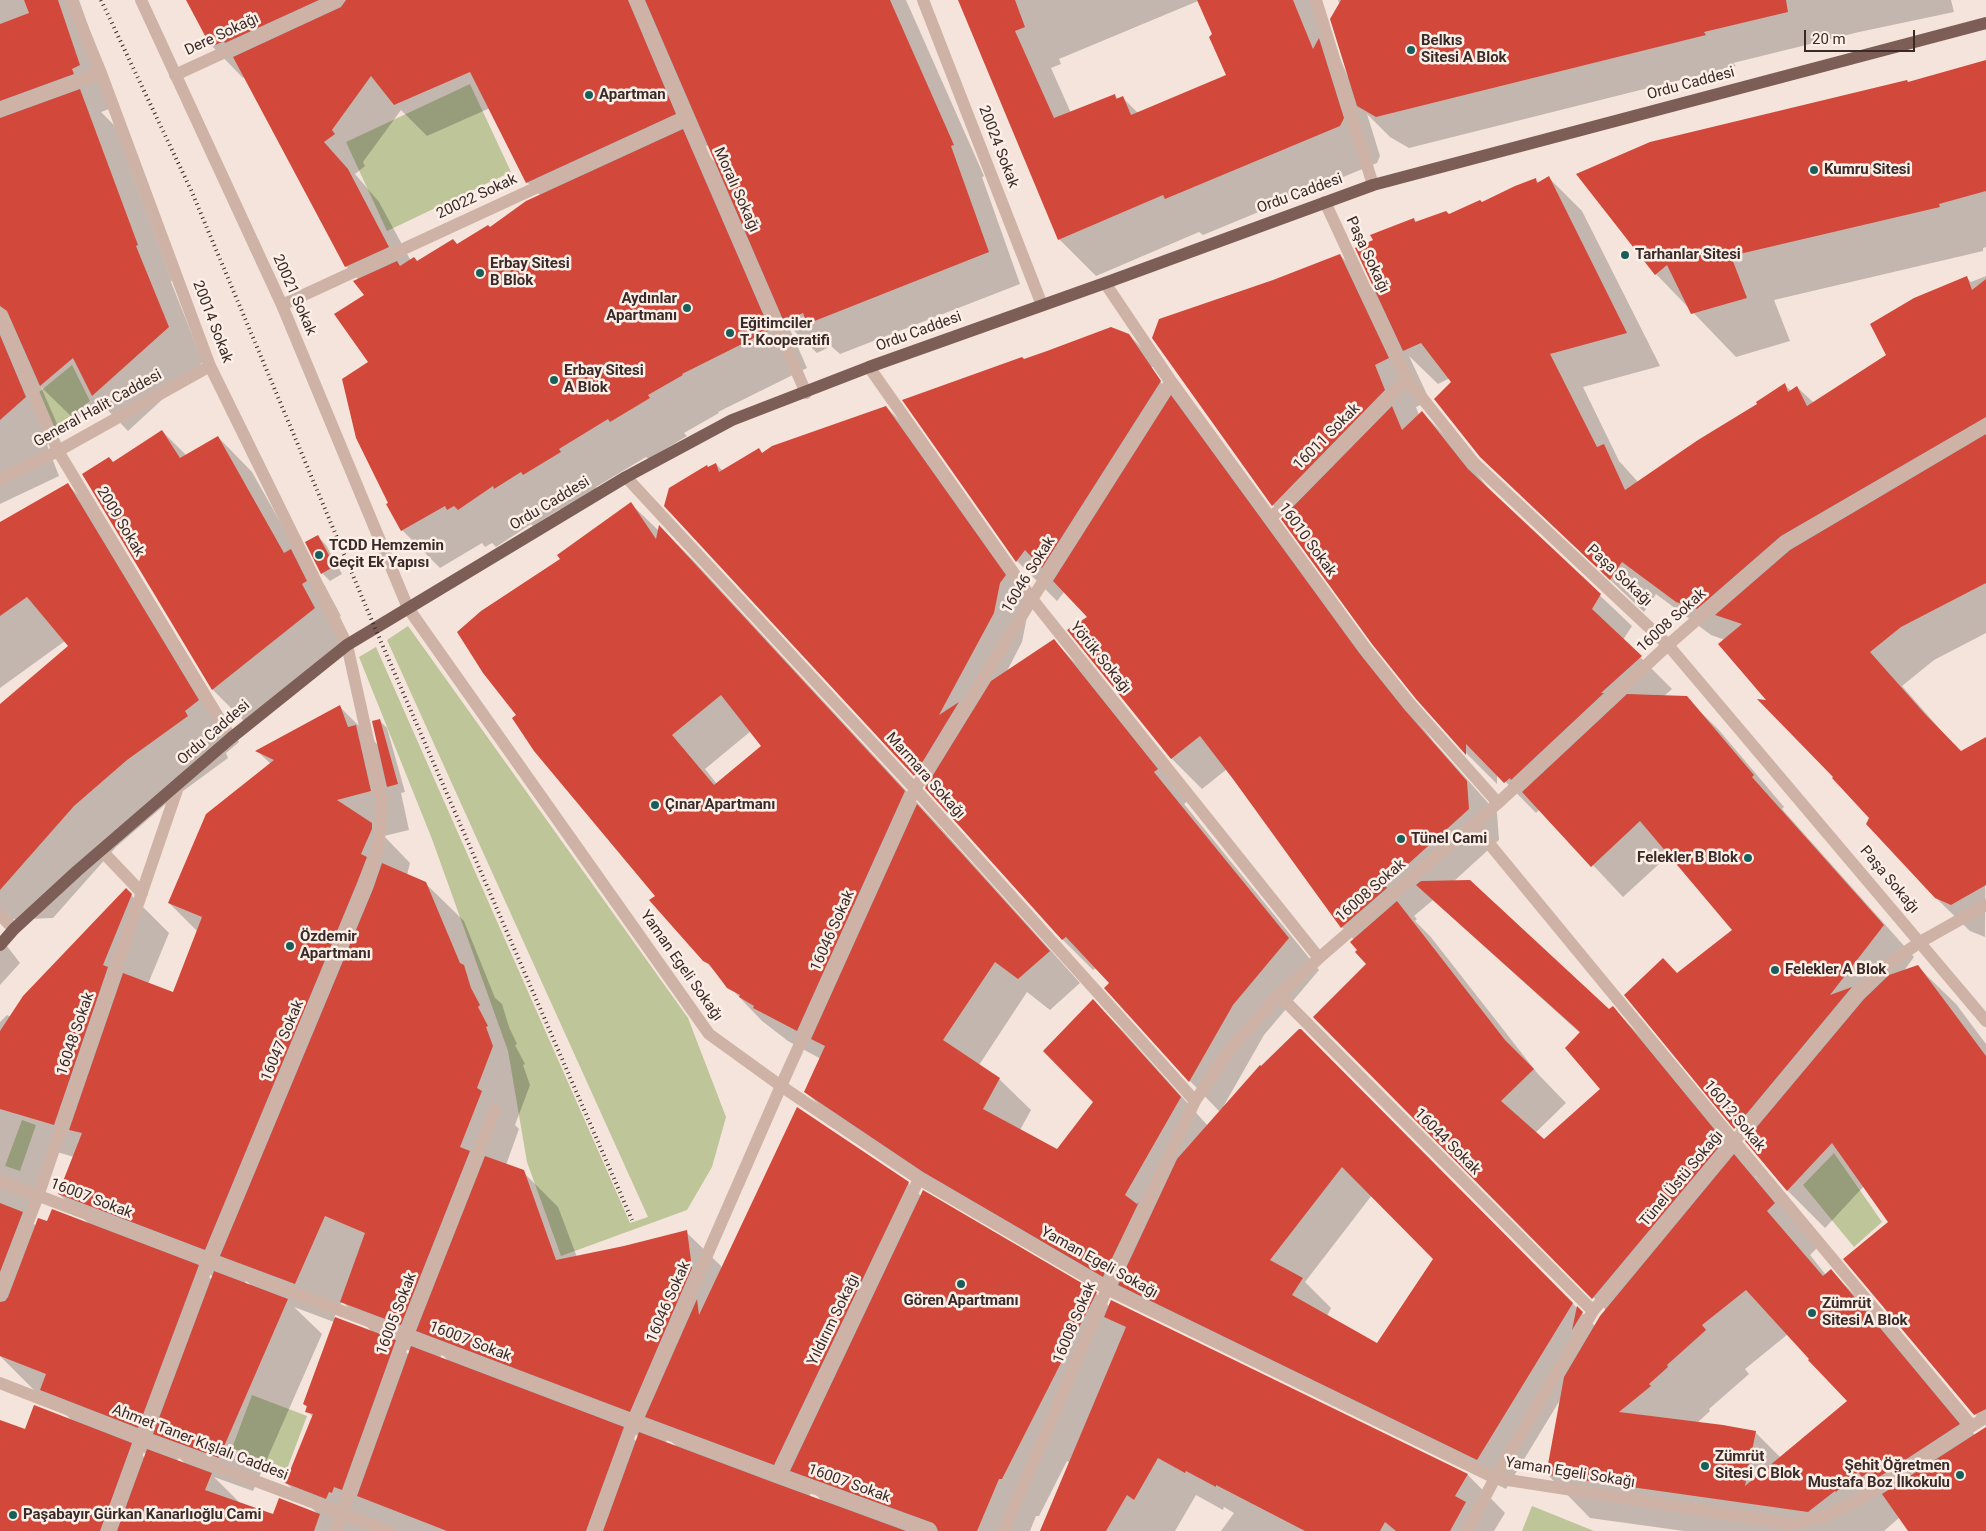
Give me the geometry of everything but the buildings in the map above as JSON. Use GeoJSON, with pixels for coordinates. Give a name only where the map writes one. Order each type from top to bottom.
{"type":"FeatureCollection","features":[{"type":"Feature","properties":{"kind":"main road","name":"Ordu Caddesi"},"geometry":{"type":"LineString","coordinates":[[0,945],[14,929],[101,850],[231,738],[348,645],[626,477],[732,420],[806,393],[869,367],[1373,185],[1986,23]]}},
{"type":"Feature","properties":{"kind":"street","name":"20014 Sokak"},"geometry":{"type":"LineString","coordinates":[[71,0],[101,73],[210,366],[348,645]]}},
{"type":"Feature","properties":{"kind":"street","name":"20021 Sokak"},"geometry":{"type":"LineString","coordinates":[[141,0],[174,75],[282,305],[408,608]]}},
{"type":"Feature","properties":{"kind":"street","name":"Dere Sokağı"},"geometry":{"type":"LineString","coordinates":[[174,75],[338,0]]}},
{"type":"Feature","properties":{"kind":"street","name":"Moralı Sokağı"},"geometry":{"type":"LineString","coordinates":[[636,0],[806,393]]}},
{"type":"Feature","properties":{"kind":"street","name":"20024 Sokak"},"geometry":{"type":"LineString","coordinates":[[923,0],[1042,305]]}},
{"type":"Feature","properties":{"kind":"street"},"geometry":{"type":"LineString","coordinates":[[1316,0],[1373,185]]}},
{"type":"Feature","properties":{"kind":"street"},"geometry":{"type":"LineString","coordinates":[[0,110],[101,73]]}},
{"type":"Feature","properties":{"kind":"street","name":"20022 Sokak"},"geometry":{"type":"LineString","coordinates":[[282,305],[687,118]]}},
{"type":"Feature","properties":{"kind":"street","name":"Paşa Sokağı"},"geometry":{"type":"LineString","coordinates":[[1325,202],[1407,379],[1474,463],[1668,645],[1986,1021]]}},
{"type":"Feature","properties":{"kind":"street","name":"16010 Sokak"},"geometry":{"type":"LineString","coordinates":[[1105,283],[1171,381],[1366,649],[1410,704],[1498,803]]}},
{"type":"Feature","properties":{"kind":"street","name":"2009 Sokak"},"geometry":{"type":"LineString","coordinates":[[0,314],[58,451],[231,738]]}},
{"type":"Feature","properties":{"kind":"street","name":"General Halit Caddesi"},"geometry":{"type":"LineString","coordinates":[[0,479],[58,451],[210,366]]}},
{"type":"Feature","properties":{"kind":"street","name":"Yörük Sokağı"},"geometry":{"type":"LineString","coordinates":[[869,367],[1032,599],[1319,958]]}},
{"type":"Feature","properties":{"kind":"street","name":"16011 Sokak"},"geometry":{"type":"LineString","coordinates":[[1271,518],[1407,379]]}},
{"type":"Feature","properties":{"kind":"street","name":"16046 Sokak"},"geometry":{"type":"LineString","coordinates":[[594,1531],[634,1422],[781,1086],[915,789],[1032,599],[1171,381]]}},
{"type":"Feature","properties":{"kind":"street","name":"16008 Sokak"},"geometry":{"type":"LineString","coordinates":[[1004,1531],[1107,1289],[1195,1101],[1231,1048],[1278,995],[1498,803],[1668,645],[1785,543],[1986,424]]}},
{"type":"Feature","properties":{"kind":"street","name":"Marmara Sokağı"},"geometry":{"type":"LineString","coordinates":[[626,477],[915,789],[1195,1101]]}},
{"type":"Feature","properties":{"kind":"street","name":"Yaman Egeli Sokağı"},"geometry":{"type":"LineString","coordinates":[[408,608],[709,1034],[781,1086],[919,1179],[1107,1289],[1495,1478],[1792,1524],[1823,1516],[1858,1500],[1986,1417]]}},
{"type":"Feature","properties":{"kind":"street","name":"16047 Sokak"},"geometry":{"type":"LineString","coordinates":[[108,1531],[210,1261],[366,886],[378,849],[382,803],[348,645]]}},
{"type":"Feature","properties":{"kind":"street","name":"16048 Sokak"},"geometry":{"type":"LineString","coordinates":[[0,1294],[38,1196],[179,784]]}},
{"type":"Feature","properties":{"kind":"street","name":"16012 Sokak"},"geometry":{"type":"LineString","coordinates":[[1473,824],[1972,1426]]}},
{"type":"Feature","properties":{"kind":"street"},"geometry":{"type":"LineString","coordinates":[[101,850],[142,893]]}},
{"type":"Feature","properties":{"kind":"street","name":"Tünel Üstü Sokağı"},"geometry":{"type":"LineString","coordinates":[[1467,1531],[1495,1478],[1593,1311],[1858,993],[1890,963],[1920,942],[1986,905]]}},
{"type":"Feature","properties":{"kind":"street"},"geometry":{"type":"LineString","coordinates":[[0,915],[14,929]]}},
{"type":"Feature","properties":{"kind":"street","name":"16044 Sokak"},"geometry":{"type":"LineString","coordinates":[[1278,995],[1593,1311]]}},
{"type":"Feature","properties":{"kind":"street","name":"16005 Sokak"},"geometry":{"type":"LineString","coordinates":[[336,1531],[406,1335],[495,1110]]}},
{"type":"Feature","properties":{"kind":"street","name":"Yıldırım Sokağı"},"geometry":{"type":"LineString","coordinates":[[778,1476],[919,1179]]}},
{"type":"Feature","properties":{"kind":"street","name":"16007 Sokak"},"geometry":{"type":"LineString","coordinates":[[0,1181],[634,1422],[930,1531]]}},
{"type":"Feature","properties":{"kind":"street","name":"Ahmet Taner Kışlalı Caddesi"},"geometry":{"type":"LineString","coordinates":[[0,1383],[389,1531]]}},
{"type":"Feature","properties":{"kind":"green space"},"geometry":{"type":"Polygon","coordinates":[[[470,84],[511,172],[387,231],[346,142],[470,84]]]}},
{"type":"Feature","properties":{"kind":"green space"},"geometry":{"type":"Polygon","coordinates":[[[72,365],[90,401],[54,428],[38,393],[72,365]]]}},
{"type":"Feature","properties":{"kind":"green space"},"geometry":{"type":"Polygon","coordinates":[[[408,626],[688,1018],[726,1117],[712,1167],[687,1210],[561,1256],[527,1162],[508,1051],[432,839],[359,657],[376,647],[630,1223],[648,1217],[387,640],[408,626]]]}},
{"type":"Feature","properties":{"kind":"green space"},"geometry":{"type":"Polygon","coordinates":[[[22,1120],[36,1125],[20,1171],[5,1166],[22,1120]]]}},
{"type":"Feature","properties":{"kind":"green space"},"geometry":{"type":"Polygon","coordinates":[[[1834,1153],[1882,1222],[1854,1247],[1803,1185],[1834,1153]]]}},
{"type":"Feature","properties":{"kind":"green space"},"geometry":{"type":"Polygon","coordinates":[[[252,1395],[307,1416],[287,1469],[232,1448],[252,1395]]]}},
{"type":"Feature","properties":{"kind":"green space"},"geometry":{"type":"Polygon","coordinates":[[[1532,1506],[1594,1531],[1522,1531],[1532,1506]]]}},
{"type":"Feature","properties":{"kind":"railway"},"geometry":{"type":"LineString","coordinates":[[101,0],[191,190],[375,628],[632,1220]]}},
{"type":"Feature","properties":{"kind":"place","name":"Belkıs Sitesi A Blok"},"geometry":{"type":"Point","coordinates":[1411,50]}},
{"type":"Feature","properties":{"kind":"place","name":"Apartman"},"geometry":{"type":"Point","coordinates":[589,95]}},
{"type":"Feature","properties":{"kind":"place","name":"Kumru Sitesi"},"geometry":{"type":"Point","coordinates":[1814,170]}},
{"type":"Feature","properties":{"kind":"place","name":"Tarhanlar Sitesi"},"geometry":{"type":"Point","coordinates":[1625,255]}},
{"type":"Feature","properties":{"kind":"place","name":"Erbay Sitesi B Blok"},"geometry":{"type":"Point","coordinates":[480,273]}},
{"type":"Feature","properties":{"kind":"place","name":"Aydınlar Apartmanı"},"geometry":{"type":"Point","coordinates":[687,308]}},
{"type":"Feature","properties":{"kind":"place","name":"Eğitimciler T. Kooperatifi"},"geometry":{"type":"Point","coordinates":[730,333]}},
{"type":"Feature","properties":{"kind":"place","name":"Erbay Sitesi A Blok"},"geometry":{"type":"Point","coordinates":[554,380]}},
{"type":"Feature","properties":{"kind":"place","name":"TCDD Hemzemin Geçit Ek Yapısı"},"geometry":{"type":"Point","coordinates":[319,555]}},
{"type":"Feature","properties":{"kind":"place","name":"Çınar Apartmanı"},"geometry":{"type":"Point","coordinates":[655,805]}},
{"type":"Feature","properties":{"kind":"place","name":"Tünel Cami"},"geometry":{"type":"Point","coordinates":[1401,839]}},
{"type":"Feature","properties":{"kind":"place","name":"Felekler B Blok"},"geometry":{"type":"Point","coordinates":[1748,858]}},
{"type":"Feature","properties":{"kind":"place","name":"Özdemir Apartmanı"},"geometry":{"type":"Point","coordinates":[290,946]}},
{"type":"Feature","properties":{"kind":"place","name":"Felekler A Blok"},"geometry":{"type":"Point","coordinates":[1775,970]}},
{"type":"Feature","properties":{"kind":"place","name":"Gören Apartmanı"},"geometry":{"type":"Point","coordinates":[961,1284]}},
{"type":"Feature","properties":{"kind":"place","name":"Zümrüt Sitesi A Blok"},"geometry":{"type":"Point","coordinates":[1812,1313]}},
{"type":"Feature","properties":{"kind":"place","name":"Zümrüt Sitesi C Blok"},"geometry":{"type":"Point","coordinates":[1705,1466]}},
{"type":"Feature","properties":{"kind":"place","name":"Şehit Öğretmen Mustafa Boz İlkokulu"},"geometry":{"type":"Point","coordinates":[1960,1475]}},
{"type":"Feature","properties":{"kind":"place","name":"Paşabayır Gürkan Kanarlıoğlu Cami"},"geometry":{"type":"Point","coordinates":[13,1515]}}]}
